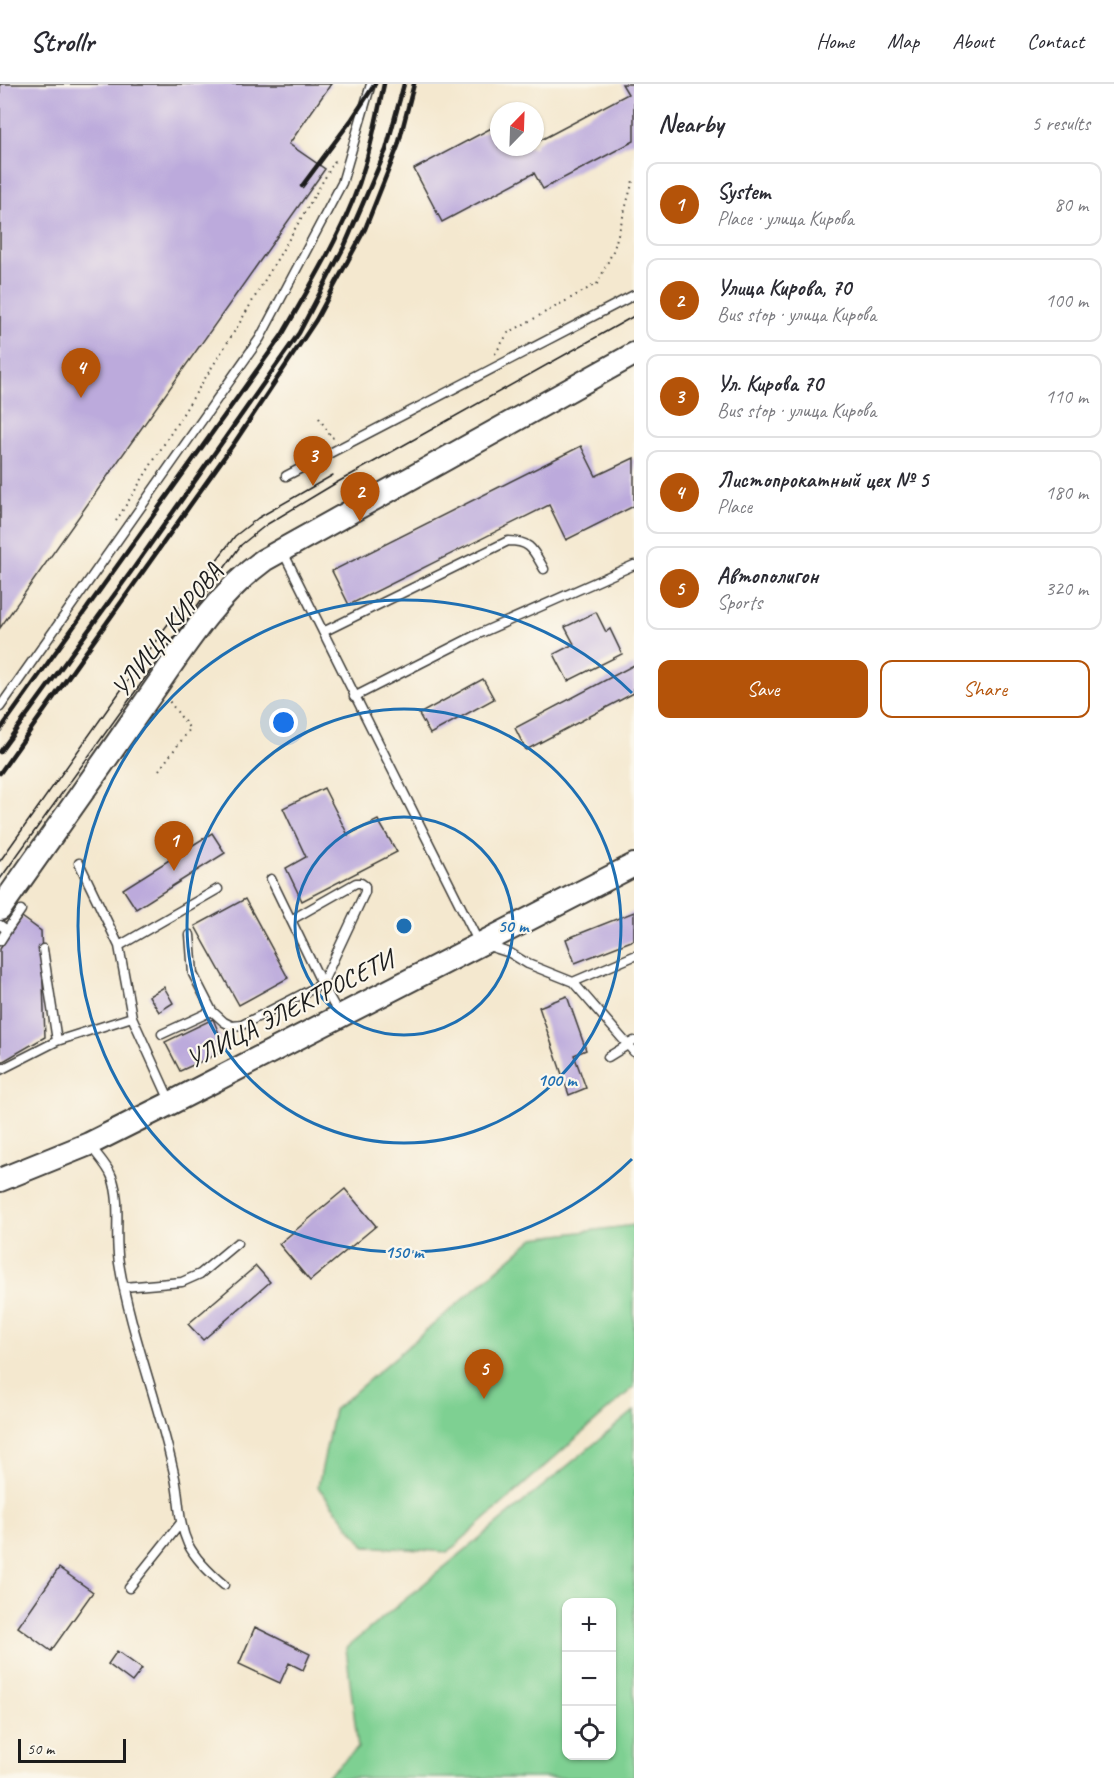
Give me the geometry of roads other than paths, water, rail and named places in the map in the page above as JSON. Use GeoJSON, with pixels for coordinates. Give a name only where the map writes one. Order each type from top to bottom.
{"type":"FeatureCollection","features":[{"type":"Feature","properties":{"kind":"main road","name":"УЛИЦА КИРОВА"},"geometry":{"type":"LineString","coordinates":[[7,918],[211,610],[232,586],[249,571],[282,550],[634,354]]}},
{"type":"Feature","properties":{"kind":"main road","name":"УЛИЦА ЭЛЕКТРОСЕТИ"},"geometry":{"type":"LineString","coordinates":[[0,1180],[89,1144],[343,1018],[478,943],[634,865]]}},
{"type":"Feature","properties":{"kind":"lane"},"geometry":{"type":"LineString","coordinates":[[0,707],[260,338],[342,183],[371,84]]}},
{"type":"Feature","properties":{"kind":"lane"},"geometry":{"type":"LineString","coordinates":[[286,476],[634,295]]}},
{"type":"Feature","properties":{"kind":"lane"},"geometry":{"type":"LineString","coordinates":[[323,632],[508,541],[519,541],[531,546],[544,568]]}},
{"type":"Feature","properties":{"kind":"lane"},"geometry":{"type":"LineString","coordinates":[[282,550],[478,943],[510,953],[528,964],[573,982],[632,1046],[608,1057]]}},
{"type":"Feature","properties":{"kind":"lane"},"geometry":{"type":"LineString","coordinates":[[354,697],[474,636],[634,565]]}},
{"type":"Feature","properties":{"kind":"lane"},"geometry":{"type":"LineString","coordinates":[[79,863],[119,946],[132,1017],[171,1103]]}},
{"type":"Feature","properties":{"kind":"lane"},"geometry":{"type":"LineString","coordinates":[[271,879],[322,984],[343,1018]]}},
{"type":"Feature","properties":{"kind":"lane"},"geometry":{"type":"LineString","coordinates":[[190,935],[193,974],[212,1011],[232,1026],[242,1025],[322,984],[365,892],[365,886],[356,883],[291,920]]}},
{"type":"Feature","properties":{"kind":"lane"},"geometry":{"type":"LineString","coordinates":[[119,946],[218,889]]}},
{"type":"Feature","properties":{"kind":"lane"},"geometry":{"type":"LineString","coordinates":[[0,940],[7,918]]}},
{"type":"Feature","properties":{"kind":"lane"},"geometry":{"type":"LineString","coordinates":[[43,949],[57,1041]]}},
{"type":"Feature","properties":{"kind":"lane"},"geometry":{"type":"LineString","coordinates":[[573,982],[634,956]]}},
{"type":"Feature","properties":{"kind":"lane"},"geometry":{"type":"LineString","coordinates":[[162,1034],[212,1011]]}},
{"type":"Feature","properties":{"kind":"lane"},"geometry":{"type":"LineString","coordinates":[[0,1070],[57,1041],[132,1017]]}},
{"type":"Feature","properties":{"kind":"lane"},"geometry":{"type":"LineString","coordinates":[[89,1144],[112,1175],[118,1200],[116,1231],[119,1262],[137,1346],[176,1479],[180,1524],[189,1547],[224,1585]]}},
{"type":"Feature","properties":{"kind":"lane"},"geometry":{"type":"LineString","coordinates":[[124,1287],[182,1282],[200,1274],[237,1243]]}},
{"type":"Feature","properties":{"kind":"lane"},"geometry":{"type":"LineString","coordinates":[[129,1588],[180,1524]]}},
{"type":"Feature","properties":{"kind":"tram line"},"geometry":{"type":"LineString","coordinates":[[0,879],[241,545],[266,525],[336,483],[634,316]]}},
{"type":"Feature","properties":{"kind":"tram line"},"geometry":{"type":"LineString","coordinates":[[0,861],[165,628],[235,536],[258,518],[333,475]]}},
{"type":"Feature","properties":{"kind":"railway"},"geometry":{"type":"LineString","coordinates":[[302,186],[375,84]]}},
{"type":"Feature","properties":{"kind":"railway"},"geometry":{"type":"LineString","coordinates":[[0,730],[282,335],[329,252],[358,187],[368,155],[384,84]]}},
{"type":"Feature","properties":{"kind":"railway"},"geometry":{"type":"LineString","coordinates":[[0,752],[133,569],[299,333],[344,247],[386,150],[404,84]]}},
{"type":"Feature","properties":{"kind":"railway"},"geometry":{"type":"LineString","coordinates":[[0,773],[235,442],[316,320],[365,229],[398,146],[414,84]]}},
{"type":"Feature","properties":{"kind":"place","name":"Листопрокатный цех № 5"},"geometry":{"type":"Point","coordinates":[81,398]}},
{"type":"Feature","properties":{"kind":"place","name":"Ул. Кирова 70"},"geometry":{"type":"Point","coordinates":[313,486]}},
{"type":"Feature","properties":{"kind":"place","name":"Улица Кирова, 70"},"geometry":{"type":"Point","coordinates":[360,522]}},
{"type":"Feature","properties":{"kind":"place","name":"System"},"geometry":{"type":"Point","coordinates":[174,871]}},
{"type":"Feature","properties":{"kind":"place","name":"Автополигон"},"geometry":{"type":"Point","coordinates":[484,1399]}}]}
